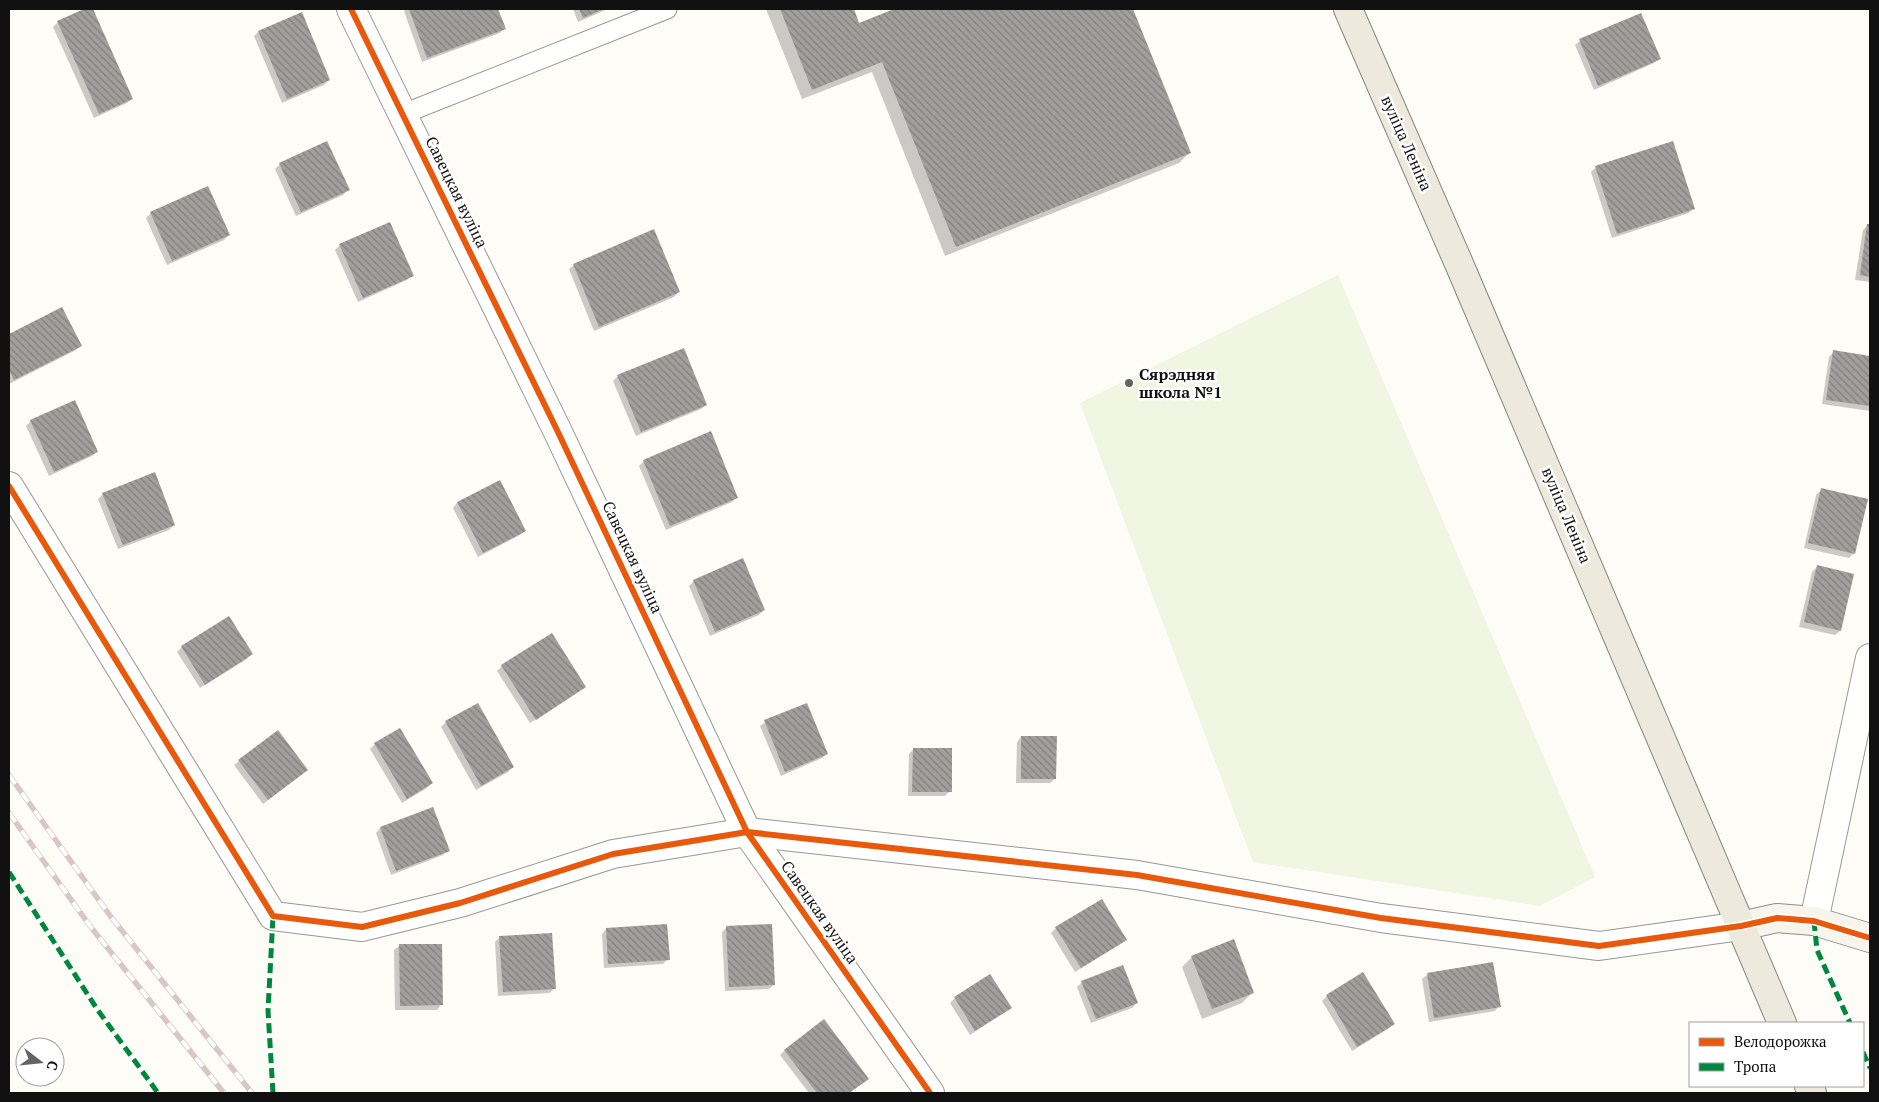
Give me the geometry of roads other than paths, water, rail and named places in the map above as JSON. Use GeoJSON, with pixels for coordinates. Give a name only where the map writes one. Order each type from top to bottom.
{"type":"FeatureCollection","features":[{"type":"Feature","properties":{"kind":"main road","name":"вуліца Леніна"},"geometry":{"type":"LineString","coordinates":[[1348,9],[1460,266],[1782,1022]]}},
{"type":"Feature","properties":{"kind":"street","name":"Савецкая вуліца"},"geometry":{"type":"LineString","coordinates":[[351,9],[557,430],[748,832],[930,1093]]}},
{"type":"Feature","properties":{"kind":"street"},"geometry":{"type":"LineString","coordinates":[[9,486],[273,916],[362,927],[460,903],[613,854],[748,832],[1137,875],[1381,918],[1599,946],[1741,926],[1777,918],[1814,921],[1870,938]]}},
{"type":"Feature","properties":{"kind":"street"},"geometry":{"type":"LineString","coordinates":[[1814,921],[1870,658]]}},
{"type":"Feature","properties":{"kind":"lane"},"geometry":{"type":"LineString","coordinates":[[403,114],[667,9]]}},
{"type":"Feature","properties":{"kind":"railway"},"geometry":{"type":"LineString","coordinates":[[9,775],[111,917],[252,1093]]}},
{"type":"Feature","properties":{"kind":"railway"},"geometry":{"type":"LineString","coordinates":[[9,813],[90,926],[224,1093]]}},
{"type":"Feature","properties":{"kind":"place","name":"Сярэдняя школа №1"},"geometry":{"type":"Point","coordinates":[1129,383]}}]}
